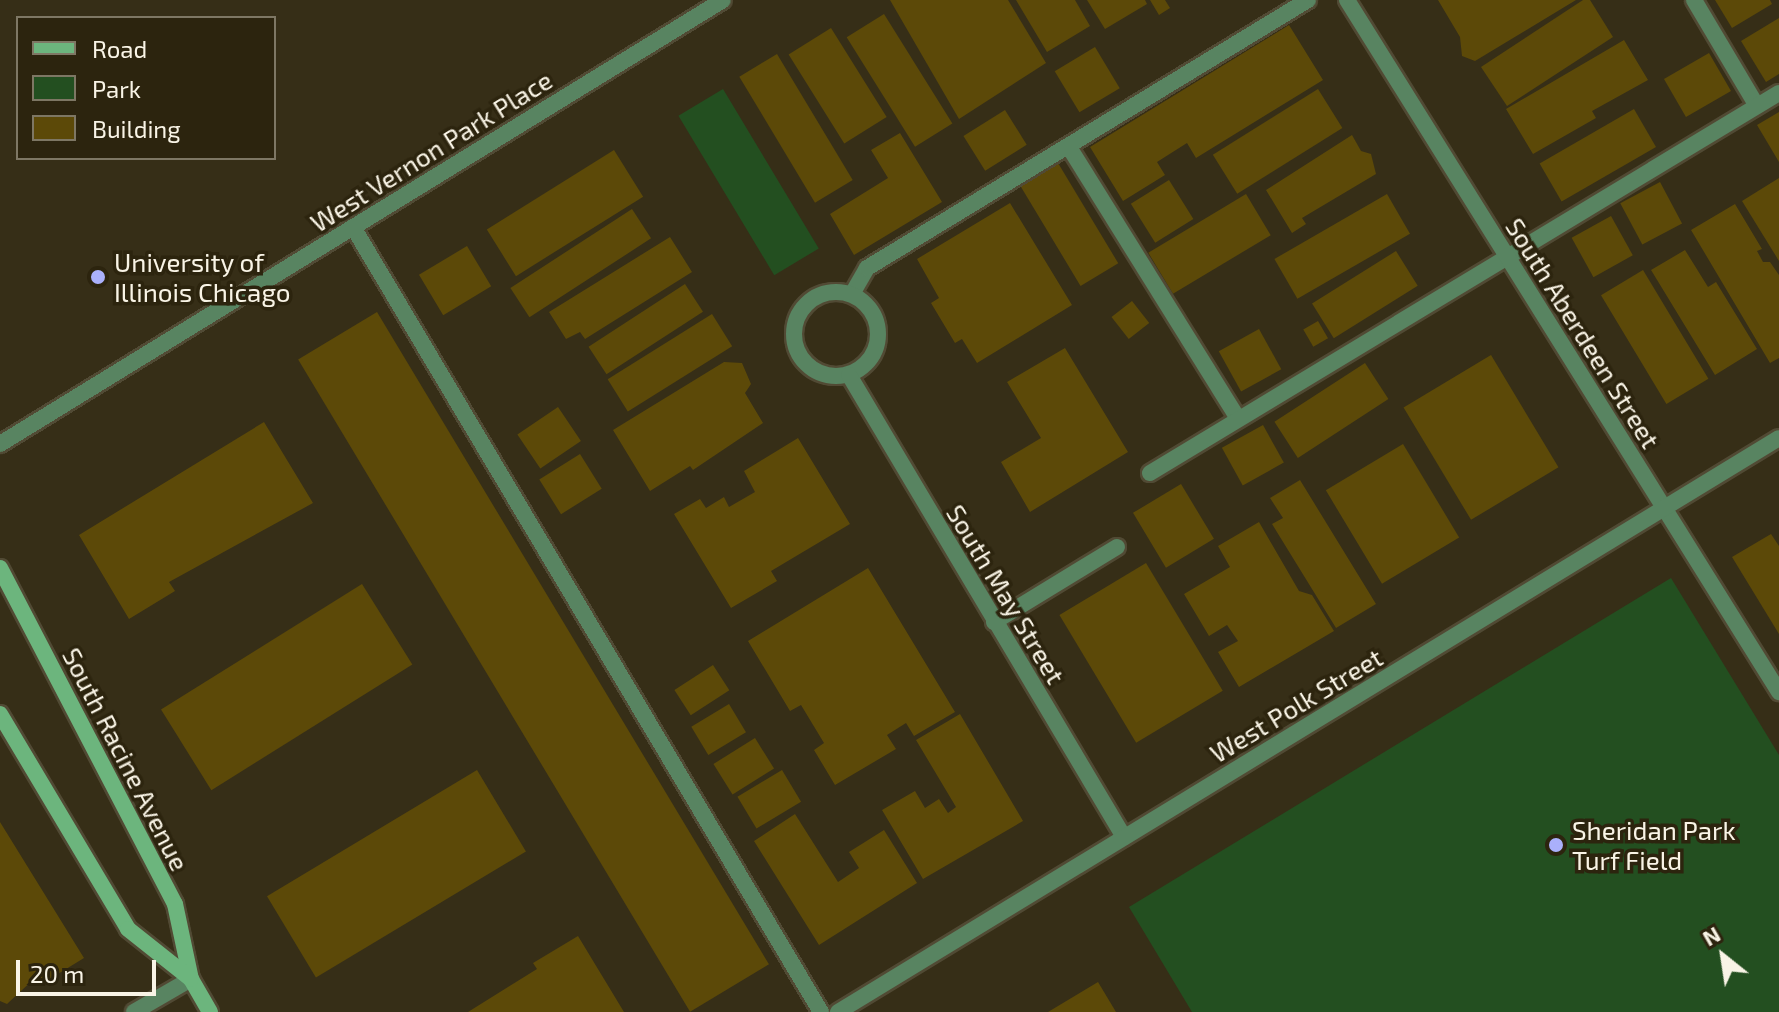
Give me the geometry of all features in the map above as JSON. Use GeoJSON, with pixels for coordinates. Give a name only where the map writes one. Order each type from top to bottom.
{"type":"FeatureCollection","features":[{"type":"Feature","properties":{"kind":"street","name":"West Vernon Park Place"},"geometry":{"type":"LineString","coordinates":[[0,444],[723,0]]}},
{"type":"Feature","properties":{"kind":"street"},"geometry":{"type":"LineString","coordinates":[[852,294],[867,268],[1308,0]]}},
{"type":"Feature","properties":{"kind":"street","name":"South Aberdeen Street"},"geometry":{"type":"LineString","coordinates":[[1347,0],[1779,692]]}},
{"type":"Feature","properties":{"kind":"street"},"geometry":{"type":"LineString","coordinates":[[1694,0],[1757,106]]}},
{"type":"Feature","properties":{"kind":"street"},"geometry":{"type":"LineString","coordinates":[[1150,473],[1779,93]]}},
{"type":"Feature","properties":{"kind":"street"},"geometry":{"type":"LineString","coordinates":[[1069,147],[1238,419]]}},
{"type":"Feature","properties":{"kind":"street"},"geometry":{"type":"LineString","coordinates":[[353,227],[821,1012]]}},
{"type":"Feature","properties":{"kind":"street"},"geometry":{"type":"LineString","coordinates":[[838,291],[852,294],[872,311],[879,336],[870,360],[849,375],[820,373],[807,365],[798,353],[795,325],[810,300],[838,291]]}},
{"type":"Feature","properties":{"kind":"street","name":"South May Street"},"geometry":{"type":"LineString","coordinates":[[849,375],[1124,837]]}},
{"type":"Feature","properties":{"kind":"street","name":"West Polk Street"},"geometry":{"type":"LineString","coordinates":[[838,1012],[1779,438]]}},
{"type":"Feature","properties":{"kind":"street"},"geometry":{"type":"LineString","coordinates":[[994,622],[1117,547]]}},
{"type":"Feature","properties":{"kind":"street","name":"South Racine Avenue"},"geometry":{"type":"LineString","coordinates":[[0,568],[175,904],[191,979],[210,1012]]}},
{"type":"Feature","properties":{"kind":"street","name":"South Racine Avenue"},"geometry":{"type":"LineString","coordinates":[[0,714],[128,929],[191,979]]}},
{"type":"Feature","properties":{"kind":"street"},"geometry":{"type":"LineString","coordinates":[[134,1012],[191,979]]}},
{"type":"Feature","properties":{"kind":"green space"},"geometry":{"type":"Polygon","coordinates":[[[723,89],[819,248],[774,275],[678,116],[723,89]]]}},
{"type":"Feature","properties":{"kind":"green space","name":"Sheridan Park Turf Field"},"geometry":{"type":"Polygon","coordinates":[[[1671,578],[1779,755],[1779,1012],[1192,1012],[1129,907],[1671,578]]]}},
{"type":"Feature","properties":{"kind":"building"},"geometry":{"type":"Polygon","coordinates":[[[890,0],[1008,0],[1046,63],[959,119],[890,0]]]}},
{"type":"Feature","properties":{"kind":"building"},"geometry":{"type":"Polygon","coordinates":[[[1016,0],[1075,0],[1090,26],[1047,52],[1016,0]]]}},
{"type":"Feature","properties":{"kind":"building"},"geometry":{"type":"Polygon","coordinates":[[[1087,0],[1145,0],[1147,4],[1105,29],[1087,0]]]}},
{"type":"Feature","properties":{"kind":"building"},"geometry":{"type":"Polygon","coordinates":[[[1150,0],[1165,0],[1170,8],[1159,15],[1150,0]]]}},
{"type":"Feature","properties":{"kind":"building"},"geometry":{"type":"Polygon","coordinates":[[[1438,0],[1576,0],[1475,61],[1462,56],[1460,37],[1438,0]]]}},
{"type":"Feature","properties":{"kind":"building"},"geometry":{"type":"Polygon","coordinates":[[[1583,0],[1590,0],[1613,37],[1507,106],[1481,67],[1583,0]]]}},
{"type":"Feature","properties":{"kind":"building"},"geometry":{"type":"Polygon","coordinates":[[[1715,0],[1770,0],[1772,4],[1732,28],[1715,0]]]}},
{"type":"Feature","properties":{"kind":"building"},"geometry":{"type":"Polygon","coordinates":[[[884,14],[952,123],[915,147],[847,37],[884,14]]]}},
{"type":"Feature","properties":{"kind":"building"},"geometry":{"type":"Polygon","coordinates":[[[1779,18],[1779,74],[1766,82],[1741,41],[1779,18]]]}},
{"type":"Feature","properties":{"kind":"building"},"geometry":{"type":"Polygon","coordinates":[[[1289,25],[1323,80],[1196,158],[1187,143],[1157,162],[1165,175],[1123,201],[1090,147],[1289,25]]]}},
{"type":"Feature","properties":{"kind":"building"},"geometry":{"type":"Polygon","coordinates":[[[831,28],[887,117],[844,144],[789,54],[831,28]]]}},
{"type":"Feature","properties":{"kind":"building"},"geometry":{"type":"Polygon","coordinates":[[[1624,40],[1648,80],[1592,111],[1596,118],[1533,154],[1506,109],[1624,40]]]}},
{"type":"Feature","properties":{"kind":"building"},"geometry":{"type":"Polygon","coordinates":[[[1095,47],[1120,88],[1079,112],[1055,71],[1095,47]]]}},
{"type":"Feature","properties":{"kind":"building"},"geometry":{"type":"Polygon","coordinates":[[[1709,53],[1731,91],[1686,117],[1664,79],[1709,53]]]}},
{"type":"Feature","properties":{"kind":"building"},"geometry":{"type":"Polygon","coordinates":[[[777,54],[853,180],[815,203],[739,77],[777,54]]]}},
{"type":"Feature","properties":{"kind":"building"},"geometry":{"type":"Polygon","coordinates":[[[1318,89],[1342,128],[1237,194],[1213,155],[1318,89]]]}},
{"type":"Feature","properties":{"kind":"building"},"geometry":{"type":"Polygon","coordinates":[[[1634,109],[1656,147],[1562,202],[1540,164],[1634,109]]]}},
{"type":"Feature","properties":{"kind":"building"},"geometry":{"type":"Polygon","coordinates":[[[1005,110],[1027,145],[985,171],[963,136],[1005,110]]]}},
{"type":"Feature","properties":{"kind":"building"},"geometry":{"type":"Polygon","coordinates":[[[1779,112],[1779,162],[1757,125],[1779,112]]]}},
{"type":"Feature","properties":{"kind":"building"},"geometry":{"type":"Polygon","coordinates":[[[900,133],[942,202],[854,255],[830,214],[888,178],[871,150],[900,133]]]}},
{"type":"Feature","properties":{"kind":"building"},"geometry":{"type":"Polygon","coordinates":[[[1352,135],[1361,151],[1371,154],[1376,174],[1302,218],[1306,224],[1292,233],[1266,190],[1352,135]]]}},
{"type":"Feature","properties":{"kind":"building"},"geometry":{"type":"Polygon","coordinates":[[[614,150],[643,197],[516,276],[487,229],[614,150]]]}},
{"type":"Feature","properties":{"kind":"building"},"geometry":{"type":"Polygon","coordinates":[[[1058,163],[1118,263],[1081,286],[1020,186],[1058,163]]]}},
{"type":"Feature","properties":{"kind":"building"},"geometry":{"type":"Polygon","coordinates":[[[1779,178],[1779,261],[1742,201],[1779,178]]]}},
{"type":"Feature","properties":{"kind":"building"},"geometry":{"type":"Polygon","coordinates":[[[1169,180],[1193,219],[1155,243],[1131,204],[1169,180]]]}},
{"type":"Feature","properties":{"kind":"building"},"geometry":{"type":"Polygon","coordinates":[[[1660,182],[1682,223],[1642,245],[1620,203],[1660,182]]]}},
{"type":"Feature","properties":{"kind":"building"},"geometry":{"type":"Polygon","coordinates":[[[1246,194],[1271,235],[1173,294],[1148,253],[1246,194]]]}},
{"type":"Feature","properties":{"kind":"building"},"geometry":{"type":"Polygon","coordinates":[[[1387,194],[1410,234],[1297,299],[1274,259],[1387,194]]]}},
{"type":"Feature","properties":{"kind":"building"},"geometry":{"type":"Polygon","coordinates":[[[1010,203],[1072,305],[977,363],[962,339],[955,343],[931,303],[939,298],[917,259],[1010,203]]]}},
{"type":"Feature","properties":{"kind":"building"},"geometry":{"type":"Polygon","coordinates":[[[1735,204],[1762,249],[1757,251],[1763,262],[1770,262],[1779,275],[1779,358],[1770,363],[1691,230],[1735,204]]]}},
{"type":"Feature","properties":{"kind":"building"},"geometry":{"type":"Polygon","coordinates":[[[632,209],[651,238],[529,317],[510,288],[632,209]]]}},
{"type":"Feature","properties":{"kind":"building"},"geometry":{"type":"Polygon","coordinates":[[[1611,216],[1633,255],[1593,277],[1572,238],[1611,216]]]}},
{"type":"Feature","properties":{"kind":"building"},"geometry":{"type":"Polygon","coordinates":[[[670,237],[692,272],[585,339],[580,332],[566,339],[549,312],[670,237]]]}},
{"type":"Feature","properties":{"kind":"building"},"geometry":{"type":"Polygon","coordinates":[[[467,246],[491,286],[443,315],[419,275],[467,246]]]}},
{"type":"Feature","properties":{"kind":"building"},"geometry":{"type":"Polygon","coordinates":[[[1685,250],[1708,287],[1716,282],[1757,349],[1715,375],[1651,270],[1685,250]]]}},
{"type":"Feature","properties":{"kind":"building"},"geometry":{"type":"Polygon","coordinates":[[[1396,251],[1418,286],[1334,338],[1312,303],[1396,251]]]}},
{"type":"Feature","properties":{"kind":"building"},"geometry":{"type":"Polygon","coordinates":[[[1643,270],[1708,379],[1666,404],[1601,295],[1643,270]]]}},
{"type":"Feature","properties":{"kind":"building"},"geometry":{"type":"Polygon","coordinates":[[[685,284],[703,312],[607,374],[589,347],[685,284]]]}},
{"type":"Feature","properties":{"kind":"building"},"geometry":{"type":"Polygon","coordinates":[[[1132,301],[1149,323],[1129,339],[1112,317],[1132,301]]]}},
{"type":"Feature","properties":{"kind":"building"},"geometry":{"type":"Polygon","coordinates":[[[377,312],[769,964],[690,1012],[298,359],[377,312]]]}},
{"type":"Feature","properties":{"kind":"building"},"geometry":{"type":"Polygon","coordinates":[[[712,314],[732,346],[628,411],[608,379],[712,314]]]}},
{"type":"Feature","properties":{"kind":"building"},"geometry":{"type":"Polygon","coordinates":[[[1318,321],[1328,338],[1313,347],[1303,330],[1318,321]]]}},
{"type":"Feature","properties":{"kind":"building"},"geometry":{"type":"Polygon","coordinates":[[[1259,329],[1281,369],[1241,392],[1219,351],[1259,329]]]}},
{"type":"Feature","properties":{"kind":"building"},"geometry":{"type":"Polygon","coordinates":[[[1065,348],[1128,452],[1030,512],[1001,462],[1041,438],[1007,382],[1065,348]]]}},
{"type":"Feature","properties":{"kind":"building"},"geometry":{"type":"Polygon","coordinates":[[[1491,355],[1558,467],[1471,520],[1404,408],[1491,355]]]}},
{"type":"Feature","properties":{"kind":"building"},"geometry":{"type":"Polygon","coordinates":[[[724,362],[742,363],[751,384],[745,393],[763,423],[693,470],[690,466],[650,491],[613,430],[724,362]]]}},
{"type":"Feature","properties":{"kind":"building"},"geometry":{"type":"Polygon","coordinates":[[[1365,363],[1388,399],[1298,458],[1274,422],[1365,363]]]}},
{"type":"Feature","properties":{"kind":"building"},"geometry":{"type":"Polygon","coordinates":[[[558,407],[581,441],[540,468],[517,434],[558,407]]]}},
{"type":"Feature","properties":{"kind":"building"},"geometry":{"type":"Polygon","coordinates":[[[264,422],[313,503],[169,582],[175,591],[129,619],[79,535],[264,422]]]}},
{"type":"Feature","properties":{"kind":"building"},"geometry":{"type":"Polygon","coordinates":[[[1263,425],[1284,463],[1243,485],[1222,448],[1263,425]]]}},
{"type":"Feature","properties":{"kind":"building"},"geometry":{"type":"Polygon","coordinates":[[[798,438],[850,524],[771,571],[777,581],[731,608],[674,514],[700,499],[706,508],[724,497],[729,507],[755,492],[744,471],[798,438]]]}},
{"type":"Feature","properties":{"kind":"building"},"geometry":{"type":"Polygon","coordinates":[[[1403,444],[1459,537],[1382,584],[1326,490],[1403,444]]]}},
{"type":"Feature","properties":{"kind":"building"},"geometry":{"type":"Polygon","coordinates":[[[580,454],[602,489],[561,514],[539,479],[580,454]]]}},
{"type":"Feature","properties":{"kind":"building"},"geometry":{"type":"Polygon","coordinates":[[[1300,480],[1376,604],[1336,628],[1272,524],[1283,518],[1270,498],[1300,480]]]}},
{"type":"Feature","properties":{"kind":"building"},"geometry":{"type":"Polygon","coordinates":[[[1181,484],[1214,539],[1166,568],[1133,513],[1181,484]]]}},
{"type":"Feature","properties":{"kind":"building"},"geometry":{"type":"Polygon","coordinates":[[[1259,522],[1299,591],[1312,595],[1334,631],[1239,687],[1218,652],[1238,641],[1227,625],[1209,636],[1184,594],[1230,567],[1218,546],[1259,522]]]}},
{"type":"Feature","properties":{"kind":"building"},"geometry":{"type":"Polygon","coordinates":[[[1771,534],[1779,546],[1779,634],[1732,557],[1771,534]]]}},
{"type":"Feature","properties":{"kind":"building"},"geometry":{"type":"Polygon","coordinates":[[[1146,563],[1223,691],[1136,743],[1059,615],[1146,563]]]}},
{"type":"Feature","properties":{"kind":"building"},"geometry":{"type":"Polygon","coordinates":[[[868,568],[955,712],[914,736],[906,723],[887,735],[896,749],[835,785],[814,750],[824,743],[801,705],[790,711],[748,641],[868,568]]]}},
{"type":"Feature","properties":{"kind":"building"},"geometry":{"type":"Polygon","coordinates":[[[362,584],[412,665],[211,790],[161,710],[362,584]]]}},
{"type":"Feature","properties":{"kind":"building"},"geometry":{"type":"Polygon","coordinates":[[[713,665],[729,690],[691,715],[674,690],[713,665]]]}},
{"type":"Feature","properties":{"kind":"building"},"geometry":{"type":"Polygon","coordinates":[[[729,704],[746,732],[708,755],[691,727],[729,704]]]}},
{"type":"Feature","properties":{"kind":"building"},"geometry":{"type":"Polygon","coordinates":[[[960,714],[1023,821],[923,879],[882,810],[915,791],[925,808],[939,799],[948,813],[956,807],[916,740],[960,714]]]}},
{"type":"Feature","properties":{"kind":"building"},"geometry":{"type":"Polygon","coordinates":[[[755,738],[774,769],[733,794],[713,764],[755,738]]]}},
{"type":"Feature","properties":{"kind":"building"},"geometry":{"type":"Polygon","coordinates":[[[477,770],[526,851],[316,978],[267,896],[477,770]]]}},
{"type":"Feature","properties":{"kind":"building"},"geometry":{"type":"Polygon","coordinates":[[[782,770],[801,802],[756,828],[737,797],[782,770]]]}},
{"type":"Feature","properties":{"kind":"building"},"geometry":{"type":"Polygon","coordinates":[[[795,814],[838,882],[859,868],[849,852],[884,830],[917,883],[819,945],[754,841],[795,814]]]}},
{"type":"Feature","properties":{"kind":"building"},"geometry":{"type":"Polygon","coordinates":[[[0,822],[84,958],[40,985],[35,978],[7,1004],[0,1001],[0,822]]]}},
{"type":"Feature","properties":{"kind":"building"},"geometry":{"type":"Polygon","coordinates":[[[578,936],[624,1012],[468,1012],[537,969],[533,963],[578,936]]]}},
{"type":"Feature","properties":{"kind":"building"},"geometry":{"type":"Polygon","coordinates":[[[1098,982],[1116,1012],[1048,1012],[1098,982]]]}},
{"type":"Feature","properties":{"kind":"place","name":"University of Illinois Chicago"},"geometry":{"type":"Point","coordinates":[98,277]}},
{"type":"Feature","properties":{"kind":"place","name":"Sheridan Park Turf Field"},"geometry":{"type":"Point","coordinates":[1556,845]}}]}
